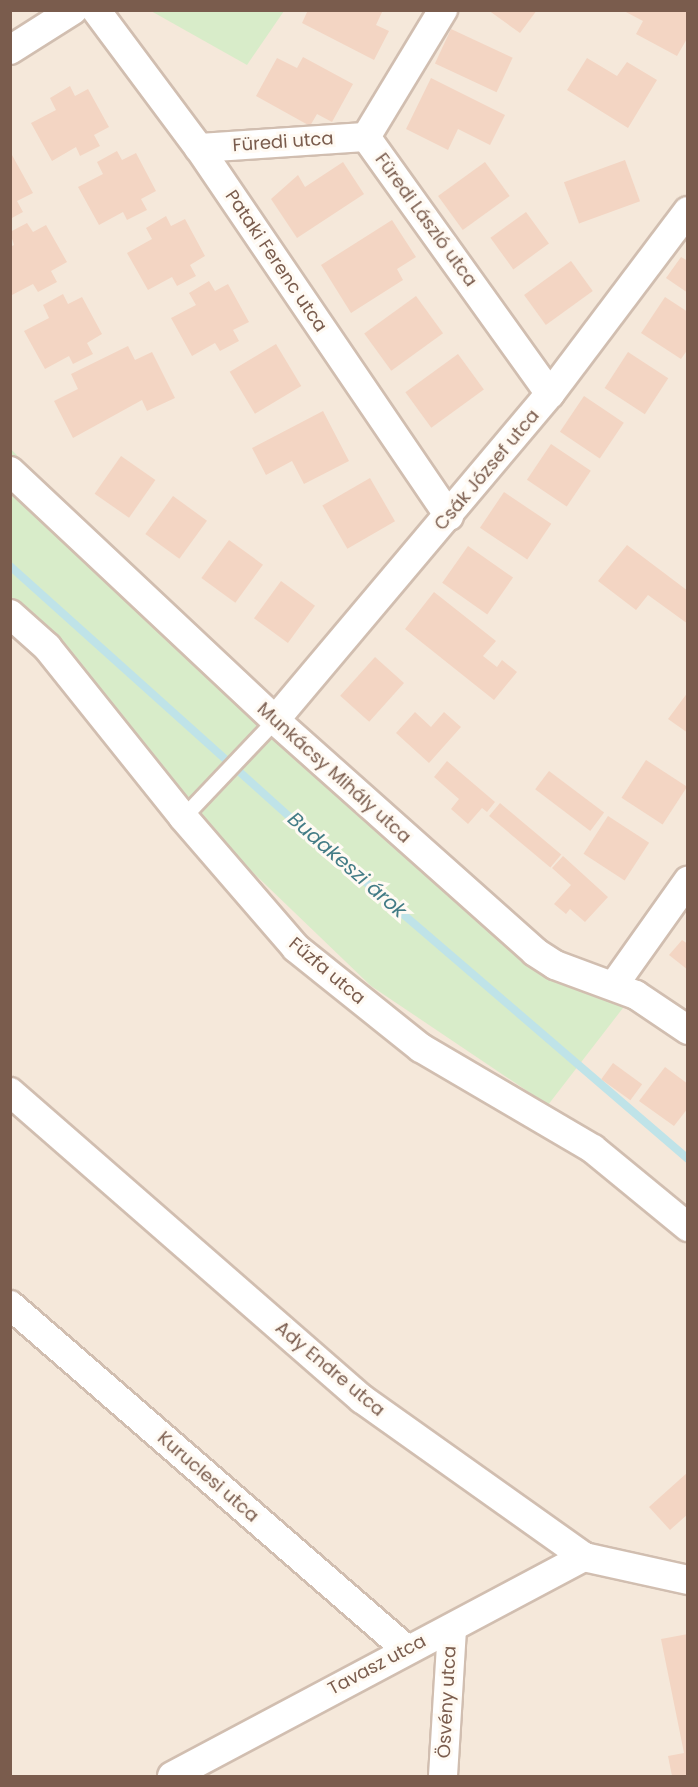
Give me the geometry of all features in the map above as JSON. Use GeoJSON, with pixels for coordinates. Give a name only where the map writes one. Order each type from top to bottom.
{"type":"FeatureCollection","features":[{"type":"Feature","properties":{"kind":"street"},"geometry":{"type":"LineString","coordinates":[[10,50],[73,10]]}},
{"type":"Feature","properties":{"kind":"street","name":"Pataki Ferenc utca"},"geometry":{"type":"LineString","coordinates":[[96,10],[199,148],[449,516]]}},
{"type":"Feature","properties":{"kind":"street","name":"Füredi László utca"},"geometry":{"type":"LineString","coordinates":[[443,10],[366,137],[550,394]]}},
{"type":"Feature","properties":{"kind":"street","name":"Füredi utca"},"geometry":{"type":"LineString","coordinates":[[199,148],[366,137]]}},
{"type":"Feature","properties":{"kind":"street","name":"Csák József utca"},"geometry":{"type":"LineString","coordinates":[[274,720],[550,394],[687,211]]}},
{"type":"Feature","properties":{"kind":"street","name":"Munkácsy Mihály utca"},"geometry":{"type":"LineString","coordinates":[[10,471],[274,720],[535,952],[555,965],[614,985],[646,1000],[687,1030]]}},
{"type":"Feature","properties":{"kind":"street","name":"Fűzfa utca"},"geometry":{"type":"LineString","coordinates":[[10,614],[47,647],[183,818],[296,948],[422,1048],[593,1149],[687,1227]]}},
{"type":"Feature","properties":{"kind":"street"},"geometry":{"type":"LineString","coordinates":[[614,985],[687,881]]}},
{"type":"Feature","properties":{"kind":"street","name":"Ady Endre utca"},"geometry":{"type":"LineString","coordinates":[[10,1092],[362,1399],[584,1557],[687,1580]]}},
{"type":"Feature","properties":{"kind":"street","name":"Kuruclesi utca"},"geometry":{"type":"LineString","coordinates":[[10,1305],[406,1648]]}},
{"type":"Feature","properties":{"kind":"street","name":"Tavasz utca"},"geometry":{"type":"LineString","coordinates":[[172,1776],[406,1648],[452,1628],[584,1557]]}},
{"type":"Feature","properties":{"kind":"street","name":"Ösvény utca"},"geometry":{"type":"LineString","coordinates":[[443,1776],[452,1628]]}},
{"type":"Feature","properties":{"kind":"lane"},"geometry":{"type":"LineString","coordinates":[[183,818],[274,720]]}},
{"type":"Feature","properties":{"kind":"shaded area"},"geometry":{"type":"Polygon","coordinates":[[[11,11],[687,11],[687,1776],[11,1776],[11,11]]]}},
{"type":"Feature","properties":{"kind":"green space"},"geometry":{"type":"Polygon","coordinates":[[[284,10],[247,65],[151,11],[284,10]]]}},
{"type":"Feature","properties":{"kind":"green space"},"geometry":{"type":"Polygon","coordinates":[[[10,448],[188,637],[508,924],[633,995],[548,1105],[371,986],[192,814],[11,606],[10,448]]]}},
{"type":"Feature","properties":{"kind":"building"},"geometry":{"type":"Polygon","coordinates":[[[308,10],[383,10],[376,25],[389,31],[374,60],[302,23],[308,10]]]}},
{"type":"Feature","properties":{"kind":"building"},"geometry":{"type":"Polygon","coordinates":[[[488,10],[537,10],[520,33],[488,10]]]}},
{"type":"Feature","properties":{"kind":"building"},"geometry":{"type":"Polygon","coordinates":[[[622,10],[688,10],[688,37],[677,56],[636,34],[643,21],[622,10]]]}},
{"type":"Feature","properties":{"kind":"building"},"geometry":{"type":"Polygon","coordinates":[[[451,29],[513,58],[497,92],[435,63],[451,29]]]}},
{"type":"Feature","properties":{"kind":"building"},"geometry":{"type":"Polygon","coordinates":[[[303,57],[353,84],[332,122],[317,114],[310,126],[256,96],[277,58],[297,68],[303,57]]]}},
{"type":"Feature","properties":{"kind":"building"},"geometry":{"type":"Polygon","coordinates":[[[587,58],[617,76],[627,62],[657,80],[628,128],[567,90],[587,58]]]}},
{"type":"Feature","properties":{"kind":"building"},"geometry":{"type":"Polygon","coordinates":[[[431,78],[505,115],[490,145],[458,129],[448,150],[406,129],[431,78]]]}},
{"type":"Feature","properties":{"kind":"building"},"geometry":{"type":"Polygon","coordinates":[[[70,86],[75,96],[88,89],[109,127],[94,135],[100,146],[80,156],[76,147],[52,161],[31,123],[56,110],[50,98],[70,86]]]}},
{"type":"Feature","properties":{"kind":"building"},"geometry":{"type":"Polygon","coordinates":[[[117,151],[122,160],[136,153],[156,191],[141,199],[147,210],[127,220],[123,212],[99,225],[78,187],[103,174],[97,162],[117,151]]]}},
{"type":"Feature","properties":{"kind":"building"},"geometry":{"type":"Polygon","coordinates":[[[12,155],[33,193],[17,201],[23,212],[10,219],[12,155]]]}},
{"type":"Feature","properties":{"kind":"building"},"geometry":{"type":"Polygon","coordinates":[[[625,160],[640,201],[579,224],[564,182],[625,160]]]}},
{"type":"Feature","properties":{"kind":"building"},"geometry":{"type":"Polygon","coordinates":[[[343,162],[364,194],[297,238],[271,199],[298,175],[305,187],[343,162]]]}},
{"type":"Feature","properties":{"kind":"building"},"geometry":{"type":"Polygon","coordinates":[[[485,162],[510,196],[463,230],[438,196],[485,162]]]}},
{"type":"Feature","properties":{"kind":"building"},"geometry":{"type":"Polygon","coordinates":[[[526,212],[549,244],[513,269],[490,238],[526,212]]]}},
{"type":"Feature","properties":{"kind":"building"},"geometry":{"type":"Polygon","coordinates":[[[166,216],[171,226],[185,219],[205,256],[190,265],[196,276],[177,286],[172,277],[148,290],[127,253],[152,239],[146,228],[166,216]]]}},
{"type":"Feature","properties":{"kind":"building"},"geometry":{"type":"Polygon","coordinates":[[[392,220],[416,257],[397,269],[403,280],[351,313],[321,265],[392,220]]]}},
{"type":"Feature","properties":{"kind":"building"},"geometry":{"type":"Polygon","coordinates":[[[27,223],[33,232],[46,225],[67,262],[51,271],[57,282],[38,292],[33,284],[10,296],[10,247],[14,245],[10,232],[27,223]]]}},
{"type":"Feature","properties":{"kind":"building"},"geometry":{"type":"Polygon","coordinates":[[[681,257],[688,261],[688,293],[666,278],[681,257]]]}},
{"type":"Feature","properties":{"kind":"building"},"geometry":{"type":"Polygon","coordinates":[[[571,261],[593,291],[546,325],[524,295],[571,261]]]}},
{"type":"Feature","properties":{"kind":"building"},"geometry":{"type":"Polygon","coordinates":[[[209,281],[215,291],[228,284],[249,322],[233,330],[239,341],[220,351],[215,343],[192,356],[171,318],[196,305],[189,293],[209,281]]]}},
{"type":"Feature","properties":{"kind":"building"},"geometry":{"type":"Polygon","coordinates":[[[63,294],[68,304],[82,297],[102,334],[87,343],[93,354],[73,364],[69,356],[45,369],[24,331],[49,318],[43,305],[63,294]]]}},
{"type":"Feature","properties":{"kind":"building"},"geometry":{"type":"Polygon","coordinates":[[[416,296],[443,333],[391,371],[364,334],[416,296]]]}},
{"type":"Feature","properties":{"kind":"building"},"geometry":{"type":"Polygon","coordinates":[[[665,297],[688,312],[688,349],[681,359],[641,333],[665,297]]]}},
{"type":"Feature","properties":{"kind":"building"},"geometry":{"type":"Polygon","coordinates":[[[276,344],[301,386],[255,414],[230,372],[276,344]]]}},
{"type":"Feature","properties":{"kind":"building"},"geometry":{"type":"Polygon","coordinates":[[[128,346],[135,360],[152,352],[175,398],[147,411],[142,400],[73,438],[54,401],[78,389],[71,374],[128,346]]]}},
{"type":"Feature","properties":{"kind":"building"},"geometry":{"type":"Polygon","coordinates":[[[628,352],[668,378],[645,414],[605,388],[628,352]]]}},
{"type":"Feature","properties":{"kind":"building"},"geometry":{"type":"Polygon","coordinates":[[[458,354],[484,390],[431,428],[405,392],[458,354]]]}},
{"type":"Feature","properties":{"kind":"building"},"geometry":{"type":"Polygon","coordinates":[[[584,396],[624,423],[600,458],[560,432],[584,396]]]}},
{"type":"Feature","properties":{"kind":"building"},"geometry":{"type":"Polygon","coordinates":[[[323,411],[349,461],[304,484],[292,461],[266,475],[252,448],[323,411]]]}},
{"type":"Feature","properties":{"kind":"building"},"geometry":{"type":"Polygon","coordinates":[[[551,444],[591,471],[567,506],[527,480],[551,444]]]}},
{"type":"Feature","properties":{"kind":"building"},"geometry":{"type":"Polygon","coordinates":[[[121,456],[155,480],[129,518],[95,494],[121,456]]]}},
{"type":"Feature","properties":{"kind":"building"},"geometry":{"type":"Polygon","coordinates":[[[370,478],[395,521],[347,549],[322,506],[370,478]]]}},
{"type":"Feature","properties":{"kind":"building"},"geometry":{"type":"Polygon","coordinates":[[[504,492],[551,524],[527,560],[480,528],[504,492]]]}},
{"type":"Feature","properties":{"kind":"building"},"geometry":{"type":"Polygon","coordinates":[[[173,496],[207,521],[179,559],[145,534],[173,496]]]}},
{"type":"Feature","properties":{"kind":"building"},"geometry":{"type":"Polygon","coordinates":[[[229,540],[263,565],[235,603],[201,578],[229,540]]]}},
{"type":"Feature","properties":{"kind":"building"},"geometry":{"type":"Polygon","coordinates":[[[627,545],[688,591],[688,624],[648,595],[636,610],[598,581],[627,545]]]}},
{"type":"Feature","properties":{"kind":"building"},"geometry":{"type":"Polygon","coordinates":[[[468,546],[513,578],[487,614],[442,583],[468,546]]]}},
{"type":"Feature","properties":{"kind":"building"},"geometry":{"type":"Polygon","coordinates":[[[281,581],[315,606],[288,643],[254,618],[281,581]]]}},
{"type":"Feature","properties":{"kind":"building"},"geometry":{"type":"Polygon","coordinates":[[[434,592],[496,641],[483,656],[497,667],[502,660],[517,672],[494,700],[405,629],[434,592]]]}},
{"type":"Feature","properties":{"kind":"building"},"geometry":{"type":"Polygon","coordinates":[[[375,657],[404,683],[369,722],[340,696],[375,657]]]}},
{"type":"Feature","properties":{"kind":"building"},"geometry":{"type":"Polygon","coordinates":[[[688,692],[688,733],[668,719],[688,692]]]}},
{"type":"Feature","properties":{"kind":"building"},"geometry":{"type":"Polygon","coordinates":[[[415,712],[431,727],[444,712],[461,727],[429,763],[396,733],[415,712]]]}},
{"type":"Feature","properties":{"kind":"building"},"geometry":{"type":"Polygon","coordinates":[[[646,760],[687,787],[663,824],[621,798],[646,760]]]}},
{"type":"Feature","properties":{"kind":"building"},"geometry":{"type":"Polygon","coordinates":[[[447,761],[495,802],[487,812],[482,808],[468,824],[451,809],[459,799],[434,777],[447,761]]]}},
{"type":"Feature","properties":{"kind":"building"},"geometry":{"type":"Polygon","coordinates":[[[549,771],[604,813],[590,831],[535,789],[549,771]]]}},
{"type":"Feature","properties":{"kind":"building"},"geometry":{"type":"Polygon","coordinates":[[[500,803],[561,854],[550,867],[489,816],[500,803]]]}},
{"type":"Feature","properties":{"kind":"building"},"geometry":{"type":"Polygon","coordinates":[[[608,816],[649,843],[625,880],[583,854],[608,816]]]}},
{"type":"Feature","properties":{"kind":"building"},"geometry":{"type":"Polygon","coordinates":[[[563,856],[608,897],[585,922],[570,909],[566,914],[554,904],[571,885],[552,868],[563,856]]]}},
{"type":"Feature","properties":{"kind":"building"},"geometry":{"type":"Polygon","coordinates":[[[682,940],[688,944],[688,970],[669,955],[682,940]]]}},
{"type":"Feature","properties":{"kind":"building"},"geometry":{"type":"Polygon","coordinates":[[[613,1063],[642,1084],[630,1100],[601,1079],[613,1063]]]}},
{"type":"Feature","properties":{"kind":"building"},"geometry":{"type":"Polygon","coordinates":[[[665,1067],[688,1084],[688,1108],[674,1126],[639,1101],[665,1067]]]}},
{"type":"Feature","properties":{"kind":"building"},"geometry":{"type":"Polygon","coordinates":[[[688,1472],[688,1514],[670,1530],[649,1507],[688,1472]]]}},
{"type":"Feature","properties":{"kind":"building"},"geometry":{"type":"Polygon","coordinates":[[[688,1634],[688,1776],[672,1776],[668,1756],[684,1753],[661,1639],[688,1634]]]}},
{"type":"Feature","properties":{"kind":"waterway","name":"Budakeszi árok"},"geometry":{"type":"LineString","coordinates":[[10,566],[290,817],[688,1159]]}}]}
